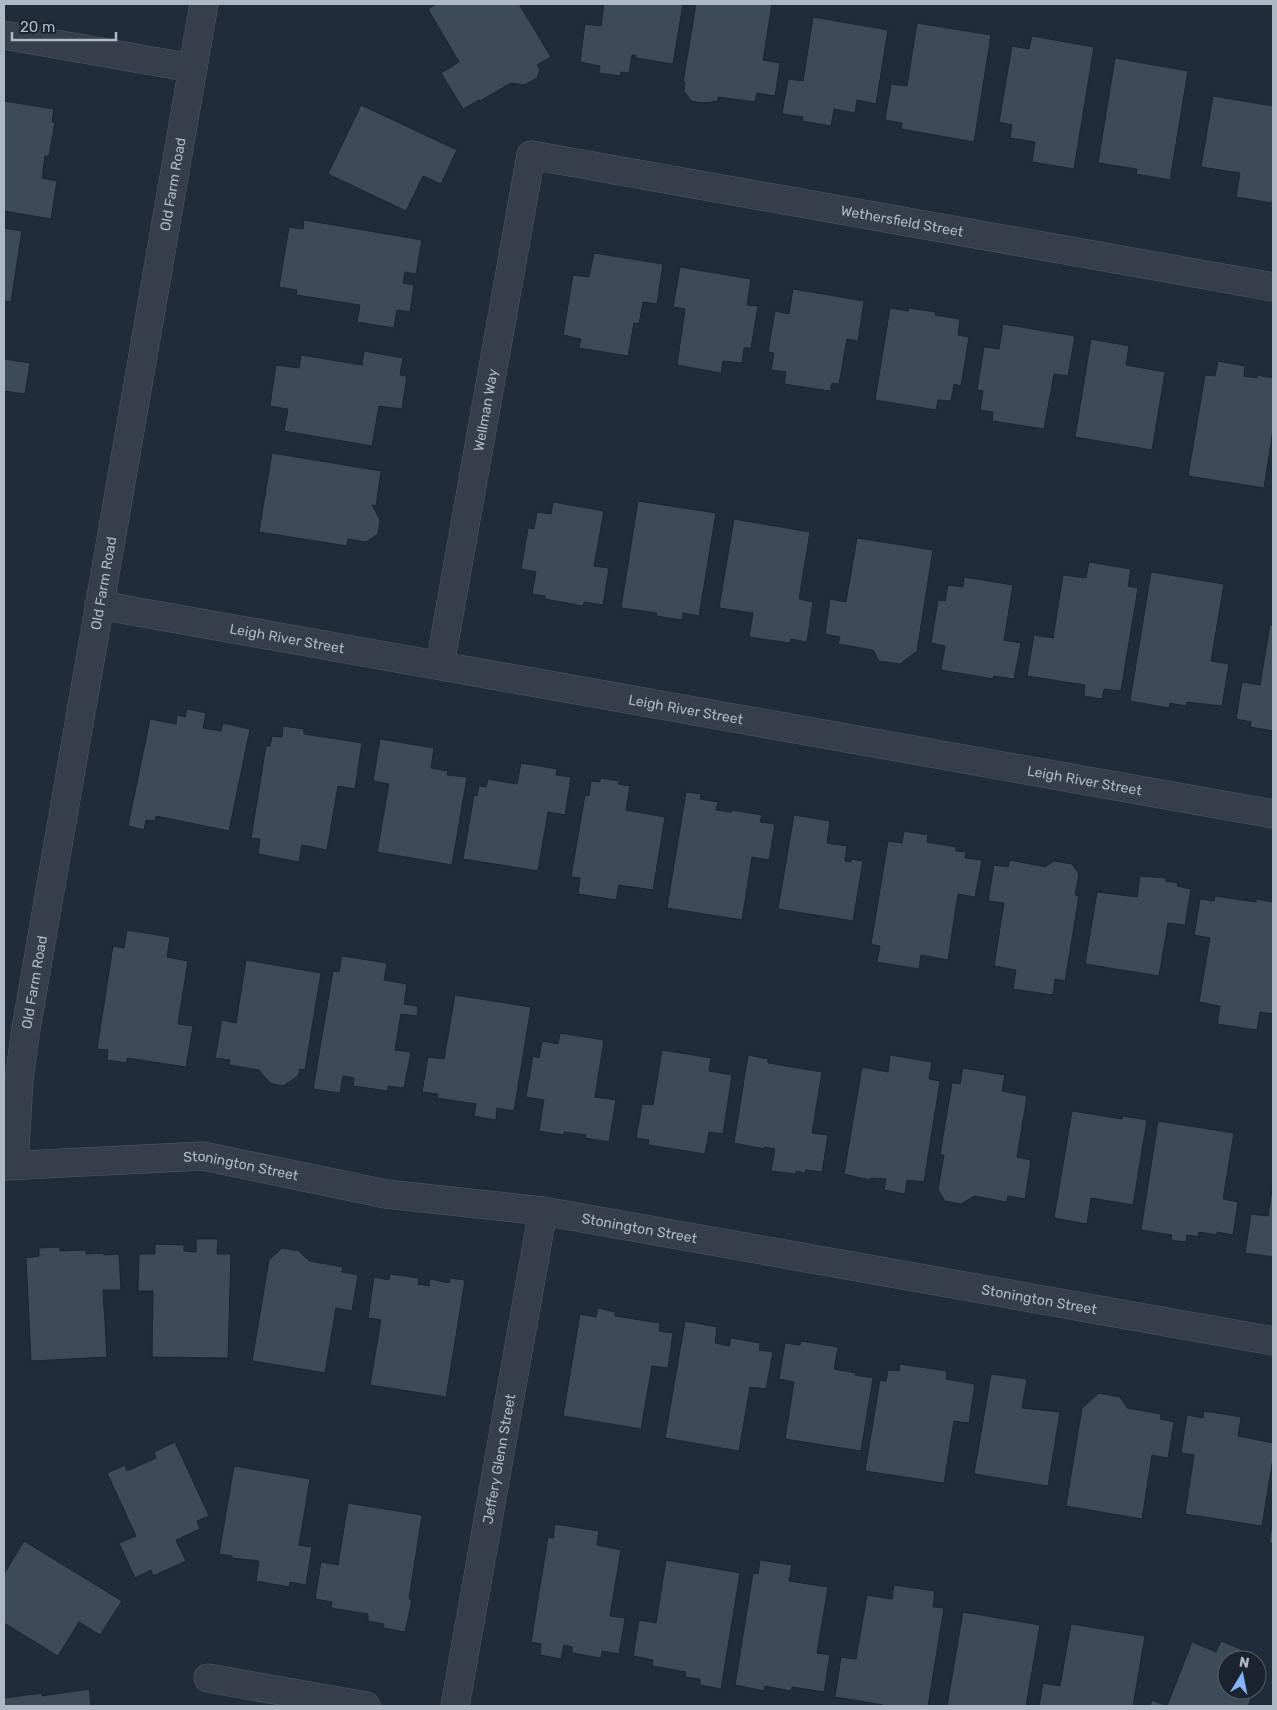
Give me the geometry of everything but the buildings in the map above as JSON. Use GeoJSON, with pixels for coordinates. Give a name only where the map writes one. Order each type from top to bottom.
{"type":"FeatureCollection","features":[{"type":"Feature","properties":{"kind":"street","name":"Old Farm Road"},"geometry":{"type":"LineString","coordinates":[[9,1165],[18,1079],[26,1029],[204,4]]}},
{"type":"Feature","properties":{"kind":"street"},"geometry":{"type":"LineString","coordinates":[[4,35],[192,68]]}},
{"type":"Feature","properties":{"kind":"street","name":"Wethersfield Street"},"geometry":{"type":"LineString","coordinates":[[531,155],[1273,287]]}},
{"type":"Feature","properties":{"kind":"street","name":"Wellman Way"},"geometry":{"type":"LineString","coordinates":[[440,665],[531,155]]}},
{"type":"Feature","properties":{"kind":"street","name":"Leigh River Street"},"geometry":{"type":"LineString","coordinates":[[99,605],[1273,814]]}},
{"type":"Feature","properties":{"kind":"street","name":"Stonington Street"},"geometry":{"type":"LineString","coordinates":[[9,1165],[203,1156],[386,1194],[543,1210],[1273,1341]]}},
{"type":"Feature","properties":{"kind":"street","name":"Jeffery Glenn Street"},"geometry":{"type":"LineString","coordinates":[[455,1706],[543,1210]]}},
{"type":"Feature","properties":{"kind":"street"},"geometry":{"type":"LineString","coordinates":[[208,1678],[366,1706]]}}]}
